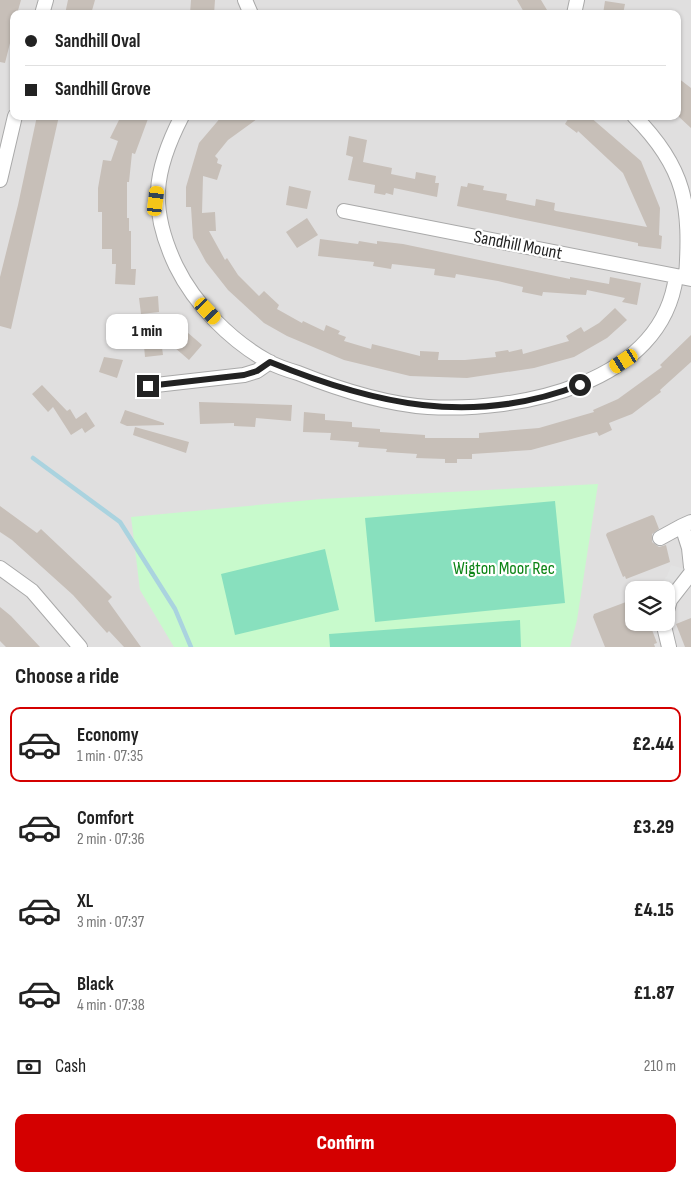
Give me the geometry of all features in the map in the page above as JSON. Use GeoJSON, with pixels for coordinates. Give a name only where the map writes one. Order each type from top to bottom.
{"type":"FeatureCollection","features":[{"type":"Feature","properties":{"kind":"street"},"geometry":{"type":"LineString","coordinates":[[0,180],[14,120]]}},
{"type":"Feature","properties":{"kind":"street"},"geometry":{"type":"LineString","coordinates":[[180,120],[165,155],[156,201],[169,252],[196,299],[220,324],[270,362],[321,382],[365,396],[426,407],[477,407],[524,400],[596,379],[624,361],[648,338],[665,316],[684,277],[691,223],[686,198],[668,156],[656,138],[638,120]]}},
{"type":"Feature","properties":{"kind":"street","name":"Sandhill Mount"},"geometry":{"type":"LineString","coordinates":[[344,211],[684,277]]}},
{"type":"Feature","properties":{"kind":"street"},"geometry":{"type":"LineString","coordinates":[[148,386],[244,375],[257,371],[270,362]]}},
{"type":"Feature","properties":{"kind":"street"},"geometry":{"type":"LineString","coordinates":[[660,538],[687,524],[691,567]]}},
{"type":"Feature","properties":{"kind":"street"},"geometry":{"type":"LineString","coordinates":[[0,568],[32,592],[80,647]]}},
{"type":"Feature","properties":{"kind":"street"},"geometry":{"type":"LineString","coordinates":[[675,595],[684,580]]}},
{"type":"Feature","properties":{"kind":"street"},"geometry":{"type":"LineString","coordinates":[[665,631],[669,647]]}},
{"type":"Feature","properties":{"kind":"shaded area"},"geometry":{"type":"Polygon","coordinates":[[[0,0],[691,0],[691,647],[0,647],[0,0]]]}},
{"type":"Feature","properties":{"kind":"shaded area"},"geometry":{"type":"Polygon","coordinates":[[[671,565],[684,569],[682,576],[675,584],[675,581],[663,581],[671,565]]]}},
{"type":"Feature","properties":{"kind":"green space","name":"Wigton Moor Rec"},"geometry":{"type":"Polygon","coordinates":[[[598,484],[577,620],[570,647],[174,647],[140,590],[131,517],[321,499],[598,484]]]}},
{"type":"Feature","properties":{"kind":"green space"},"geometry":{"type":"Polygon","coordinates":[[[555,501],[565,603],[375,622],[365,518],[555,501]]]}},
{"type":"Feature","properties":{"kind":"green space"},"geometry":{"type":"Polygon","coordinates":[[[325,549],[339,610],[235,635],[221,574],[325,549]]]}},
{"type":"Feature","properties":{"kind":"green space"},"geometry":{"type":"Polygon","coordinates":[[[520,620],[521,647],[330,647],[329,634],[520,620]]]}},
{"type":"Feature","properties":{"kind":"building"},"geometry":{"type":"Polygon","coordinates":[[[0,0],[21,0],[18,10],[10,10],[10,43],[5,63],[0,62],[0,0]]]}},
{"type":"Feature","properties":{"kind":"building"},"geometry":{"type":"Polygon","coordinates":[[[68,0],[95,0],[92,10],[66,10],[68,0]]]}},
{"type":"Feature","properties":{"kind":"building"},"geometry":{"type":"Polygon","coordinates":[[[191,0],[215,0],[214,10],[190,10],[191,0]]]}},
{"type":"Feature","properties":{"kind":"building"},"geometry":{"type":"Polygon","coordinates":[[[517,0],[541,0],[547,10],[523,10],[517,0]]]}},
{"type":"Feature","properties":{"kind":"building"},"geometry":{"type":"Polygon","coordinates":[[[605,1],[625,4],[624,10],[604,10],[605,1]]]}},
{"type":"Feature","properties":{"kind":"building"},"geometry":{"type":"Polygon","coordinates":[[[681,80],[691,88],[691,128],[681,119],[681,80]]]}},
{"type":"Feature","properties":{"kind":"building"},"geometry":{"type":"Polygon","coordinates":[[[36,120],[58,120],[11,329],[0,326],[0,277],[36,120]]]}},
{"type":"Feature","properties":{"kind":"building"},"geometry":{"type":"Polygon","coordinates":[[[119,120],[148,120],[135,154],[132,153],[129,182],[127,182],[127,218],[129,218],[129,231],[131,231],[131,269],[136,269],[135,285],[115,284],[116,264],[112,264],[112,249],[102,249],[102,212],[98,212],[98,188],[103,160],[111,161],[118,141],[110,138],[119,120]]]}},
{"type":"Feature","properties":{"kind":"building"},"geometry":{"type":"Polygon","coordinates":[[[219,120],[256,120],[228,140],[215,156],[218,159],[217,163],[222,165],[217,180],[203,176],[202,213],[215,212],[216,231],[209,231],[225,260],[227,258],[238,275],[259,296],[264,291],[279,305],[277,309],[302,323],[303,321],[324,331],[326,325],[340,331],[338,334],[346,337],[344,341],[371,349],[372,344],[420,356],[420,351],[439,352],[438,360],[465,360],[496,357],[495,352],[508,350],[509,352],[522,349],[523,354],[569,341],[566,336],[581,327],[584,332],[599,323],[615,308],[627,320],[607,338],[574,357],[534,368],[467,378],[410,376],[344,360],[287,336],[264,323],[228,290],[206,262],[193,238],[191,207],[186,207],[186,187],[199,143],[219,120]]]}},
{"type":"Feature","properties":{"kind":"building"},"geometry":{"type":"Polygon","coordinates":[[[568,120],[594,120],[641,161],[660,208],[659,235],[662,236],[661,249],[638,246],[638,243],[457,206],[461,186],[467,187],[468,183],[484,186],[483,190],[507,194],[506,200],[535,206],[536,199],[555,203],[554,210],[556,211],[647,227],[623,173],[578,131],[577,133],[565,124],[568,120]]]}},
{"type":"Feature","properties":{"kind":"building"},"geometry":{"type":"Polygon","coordinates":[[[349,136],[367,140],[363,162],[392,168],[391,174],[415,179],[416,172],[436,176],[435,183],[439,183],[437,197],[394,188],[393,195],[374,193],[375,185],[348,180],[353,157],[346,155],[349,136]]]}},
{"type":"Feature","properties":{"kind":"building"},"geometry":{"type":"Polygon","coordinates":[[[289,186],[311,191],[307,209],[286,205],[289,186]]]}},
{"type":"Feature","properties":{"kind":"building"},"geometry":{"type":"Polygon","coordinates":[[[307,218],[318,235],[297,248],[286,232],[307,218]]]}},
{"type":"Feature","properties":{"kind":"building"},"geometry":{"type":"Polygon","coordinates":[[[320,239],[358,244],[359,241],[377,244],[377,241],[403,244],[570,279],[570,277],[609,284],[610,277],[641,283],[637,305],[622,302],[625,298],[587,290],[586,295],[543,292],[542,296],[522,292],[523,287],[498,281],[456,274],[455,278],[434,275],[435,269],[392,264],[391,269],[373,266],[374,262],[318,256],[320,239]]]}},
{"type":"Feature","properties":{"kind":"building"},"geometry":{"type":"Polygon","coordinates":[[[158,296],[159,312],[141,314],[139,298],[158,296]]]}},
{"type":"Feature","properties":{"kind":"building"},"geometry":{"type":"Polygon","coordinates":[[[187,332],[202,345],[189,360],[174,347],[187,332]]]}},
{"type":"Feature","properties":{"kind":"building"},"geometry":{"type":"Polygon","coordinates":[[[691,335],[691,362],[660,390],[661,392],[632,414],[609,423],[612,430],[599,436],[597,432],[531,450],[472,454],[472,459],[457,459],[457,463],[445,463],[445,459],[416,458],[417,454],[386,452],[387,449],[358,447],[359,442],[330,440],[331,433],[303,432],[304,412],[325,414],[325,420],[352,422],[352,427],[380,429],[380,432],[425,435],[425,438],[479,438],[479,433],[539,428],[594,412],[593,410],[618,399],[662,367],[660,365],[691,335]]]}},
{"type":"Feature","properties":{"kind":"building"},"geometry":{"type":"Polygon","coordinates":[[[161,340],[163,355],[145,357],[144,346],[150,345],[149,341],[161,340]]]}},
{"type":"Feature","properties":{"kind":"building"},"geometry":{"type":"Polygon","coordinates":[[[104,357],[123,360],[117,378],[99,372],[104,357]]]}},
{"type":"Feature","properties":{"kind":"building"},"geometry":{"type":"Polygon","coordinates":[[[42,385],[67,411],[70,409],[76,419],[86,412],[95,426],[85,433],[82,428],[71,435],[53,407],[48,412],[32,394],[42,385]]]}},
{"type":"Feature","properties":{"kind":"building"},"geometry":{"type":"Polygon","coordinates":[[[199,402],[292,405],[291,421],[256,418],[255,427],[234,426],[234,423],[200,424],[199,402]]]}},
{"type":"Feature","properties":{"kind":"building"},"geometry":{"type":"Polygon","coordinates":[[[125,410],[164,423],[164,425],[127,426],[120,423],[125,410]]]}},
{"type":"Feature","properties":{"kind":"building"},"geometry":{"type":"Polygon","coordinates":[[[135,427],[189,442],[186,453],[133,435],[135,427]]]}},
{"type":"Feature","properties":{"kind":"building"},"geometry":{"type":"Polygon","coordinates":[[[0,506],[37,533],[41,529],[112,597],[108,601],[141,647],[124,647],[109,631],[107,633],[73,595],[12,540],[0,532],[0,506]]]}},
{"type":"Feature","properties":{"kind":"building"},"geometry":{"type":"Polygon","coordinates":[[[652,515],[659,529],[652,534],[652,542],[659,547],[666,545],[670,562],[626,579],[625,576],[623,577],[606,535],[652,515]]]}},
{"type":"Feature","properties":{"kind":"building"},"geometry":{"type":"Polygon","coordinates":[[[625,602],[625,631],[652,631],[657,643],[654,644],[655,647],[605,647],[593,617],[594,614],[625,602]]]}},
{"type":"Feature","properties":{"kind":"building"},"geometry":{"type":"Polygon","coordinates":[[[0,607],[40,647],[6,647],[0,641],[0,607]]]}},
{"type":"Feature","properties":{"kind":"building"},"geometry":{"type":"Polygon","coordinates":[[[691,618],[691,647],[685,647],[676,624],[691,618]]]}},
{"type":"Feature","properties":{"kind":"waterway"},"geometry":{"type":"LineString","coordinates":[[33,458],[120,522],[175,609],[191,647]]}},
{"type":"Feature","properties":{"kind":"route"},"geometry":{"type":"LineString","coordinates":[[148,386],[244,375],[257,371],[270,362],[321,382],[374,398],[426,407],[477,407],[524,400],[564,391],[580,385]]}}]}
